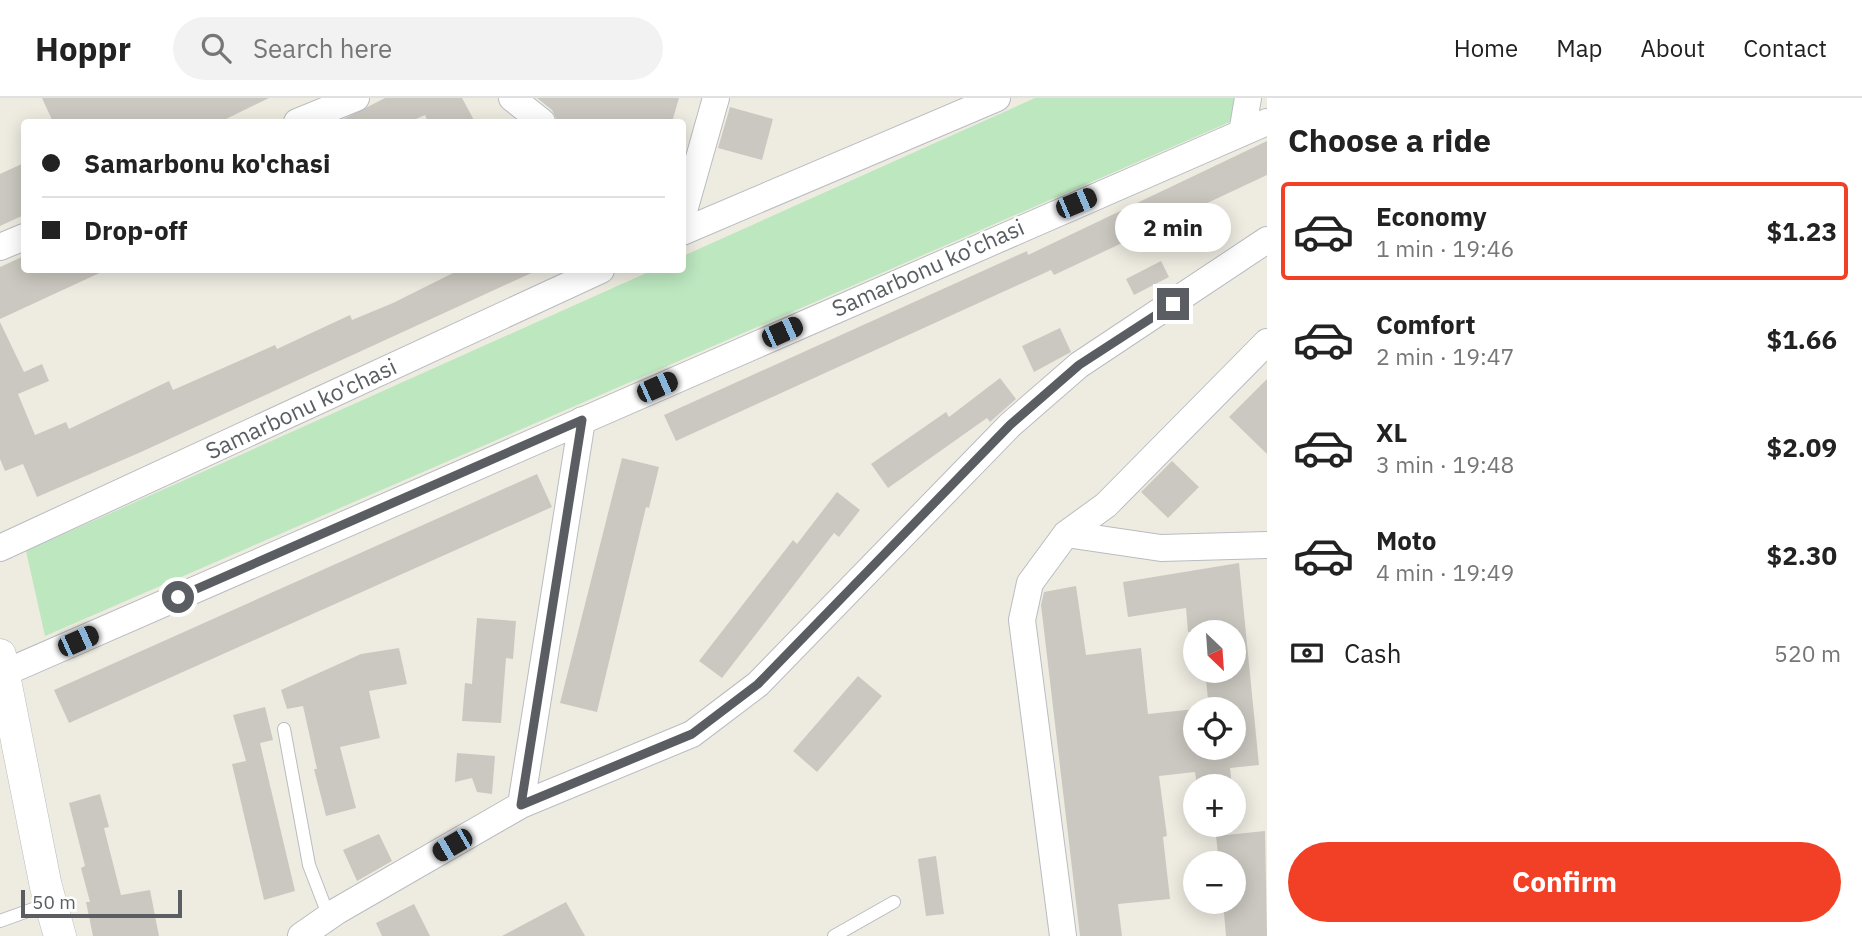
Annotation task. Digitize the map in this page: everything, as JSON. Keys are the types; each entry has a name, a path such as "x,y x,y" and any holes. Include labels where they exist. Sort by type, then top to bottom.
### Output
{"street":[{"path":"305,119 356,98"},
{"path":"512,98 538,119"},
{"path":"686,204 716,98"},
{"path":"686,230 954,108 997,98"},
{"path":"1242,133 1248,98"},
{"name":"Samarbonu ko'chasi","path":"1,668 582,420 1267,122"},
{"path":"0,247 21,238"},
{"path":"301,936 521,805 692,734 747,693 1010,425 1059,382 1079,365 1267,240"},
{"name":"Samarbonu ko'chasi","path":"0,548 595,273"},
{"path":"1063,936 1022,620 1030,583 1066,534 1106,505 1267,342"},
{"path":"521,805 582,420"},
{"path":"1066,534 1161,548 1267,549"},
{"path":"1,668 60,936"}],"lane":[{"path":"284,729 309,865 329,917"},
{"path":"834,936 894,902"},
{"path":"0,921 51,903"}],"green space":[{"path":"1035,98 1234,98 1232,121 45,636 26,551 646,273 686,273 686,255"}],"building":[{"path":"42,98 269,98 226,119 52,119"},
{"path":"385,98 462,98 473,119 427,119 425,115 416,119 344,119"},
{"path":"537,98 679,98 673,119 556,119 552,110"},
{"path":"730,107 773,119 762,160 718,148"},
{"path":"1267,141 1267,175 1054,275 1051,270 676,441 664,415 1027,251 1028,255"},
{"path":"21,164 21,216 0,226 0,174"},
{"path":"21,257 21,273 100,273 0,319 0,267"},
{"path":"1161,261 1169,277 1134,295 1126,279"},
{"path":"453,273 531,273 37,497 23,464 5,471 0,459 0,322 24,372 42,364 49,381 18,394 35,435 66,422 69,429 169,381 173,390 275,345 277,349 350,315 352,320"},
{"path":"1060,328 1071,352 1034,372 1022,346"},
{"path":"1000,378 1016,399 990,422 987,418 888,488 871,464 946,412 949,417"},
{"path":"1267,379 1267,454 1229,417"},
{"path":"622,458 659,467 649,508 646,507 597,712 560,703"},
{"path":"1172,461 1199,487 1168,518 1141,492"},
{"path":"537,474 552,507 69,723 54,690"},
{"path":"837,492 860,510 839,537 834,533 722,678 699,661 793,540 797,544"},
{"path":"1239,563 1245,620 1187,620 1186,608 1128,617 1123,582"},
{"path":"1076,586 1086,655 1141,648 1148,714 1183,710 1183,760 1246,760 1246,697 1208,697 1206,683 1246,683 1246,634 1259,765 1230,768 1231,774 1195,772 1159,776 1167,836 1163,837 1170,899 1118,904 1122,936 1080,936 1041,605 1044,592"},
{"path":"477,618 516,621 513,659 506,658 501,723 462,721 465,683 472,684"},
{"path":"399,648 407,684 369,691 380,738 340,747 356,808 326,816 314,769 317,769 303,706 287,709 281,690 361,654"},
{"path":"858,676 882,696 817,772 793,751"},
{"path":"265,707 273,740 260,743 295,891 264,900 232,764 246,761 233,715"},
{"path":"457,753 495,756 492,794 477,792 472,778 455,782"},
{"path":"100,794 109,827 104,828 121,895 150,890 159,936 93,936 86,902 90,902 81,868 85,866 69,803"},
{"path":"1265,831 1267,936 1226,936 1224,914 1246,914 1246,851 1218,851 1216,837 1246,837 1246,833"},
{"path":"379,834 392,861 357,881 343,850"},
{"path":"936,856 944,914 926,916 918,859"},
{"path":"566,902 585,936 502,936"},
{"path":"414,904 430,936 382,936 376,923"}],"route":[{"path":"178,597 582,420 521,805 692,734 758,684 1010,425 1079,365 1173,304"}]}
